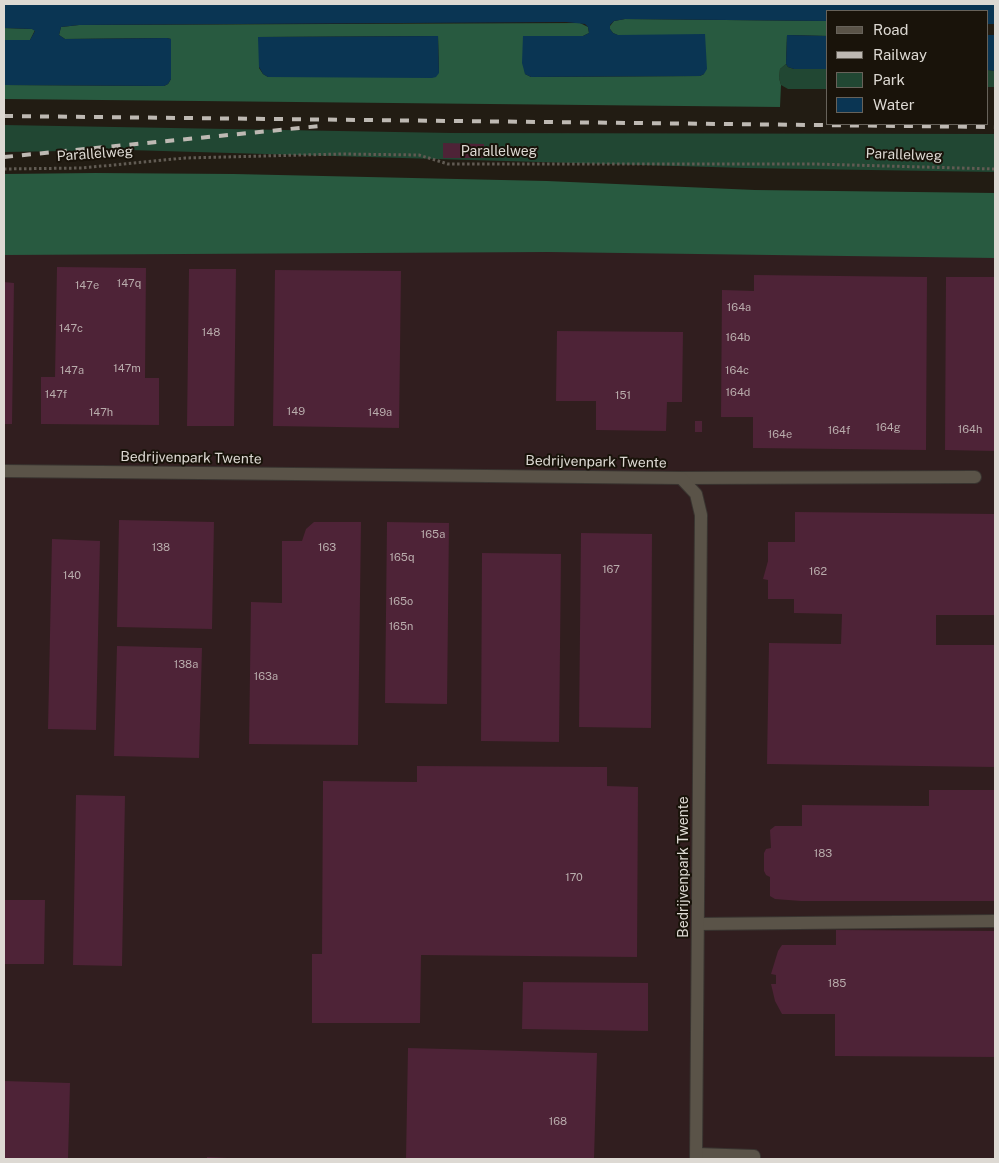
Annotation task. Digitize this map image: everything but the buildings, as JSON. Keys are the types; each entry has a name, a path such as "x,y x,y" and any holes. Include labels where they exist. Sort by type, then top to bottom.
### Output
{"street":[{"name":"Bedrijvenpark Twente","path":"4,471 681,478 696,494 701,515 696,1156"},
{"path":"681,478 975,478"},
{"path":"698,924 995,921"},
{"path":"696,1156 754,1156 754,1159"}],"path":[{"name":"Parallelweg","path":"4,169 82,168 185,158 342,154 418,155 448,164 796,164 995,168"}],"shaded area":[{"path":"4,236 995,241 995,1159 4,1159"}],"green space":[{"path":"625,19 826,21 826,36 787,35 786,64 780,69 779,78 781,85 780,107 4,99 4,85 164,86 168,84 171,79 171,39 65,39 59,35 61,27 79,25 580,23 588,27 589,33 583,36 523,36 525,74 531,77 700,76 704,74 613,33 610,26 614,21","holes":["438,36 439,73 268,77 259,68 259,37"]},
{"path":"4,28 35,30 30,40 4,40"},
{"path":"786,64 794,69 826,69 826,89 788,89 781,85 779,78 780,69"},
{"path":"989,70 995,71 995,87 989,87"},
{"path":"4,125 452,133 995,134 995,172 745,168 128,150 4,152"},
{"path":"95,173 547,181 755,190 995,193 995,258 548,252 4,255 4,174"}],"water":[{"path":"4,4 995,4 995,24 989,24 989,10 826,10 826,21 625,19 614,21 610,25 613,33 618,35 705,34 707,69 700,76 531,77 525,74 522,63 523,36 583,36 589,33 588,27 585,24 566,22 79,25 61,27 59,35 65,39 171,39 171,79 168,84 164,86 4,85 4,40 30,40 35,31 32,29 4,28"},
{"path":"787,35 826,36 826,69 794,69 786,64"},
{"path":"989,35 995,35 995,71 989,70"},
{"path":"438,36 439,73 436,77 432,78 268,77 263,74 259,67 258,37"}],"railway":[{"path":"4,116 995,127"},
{"path":"4,157 320,126"}]}
